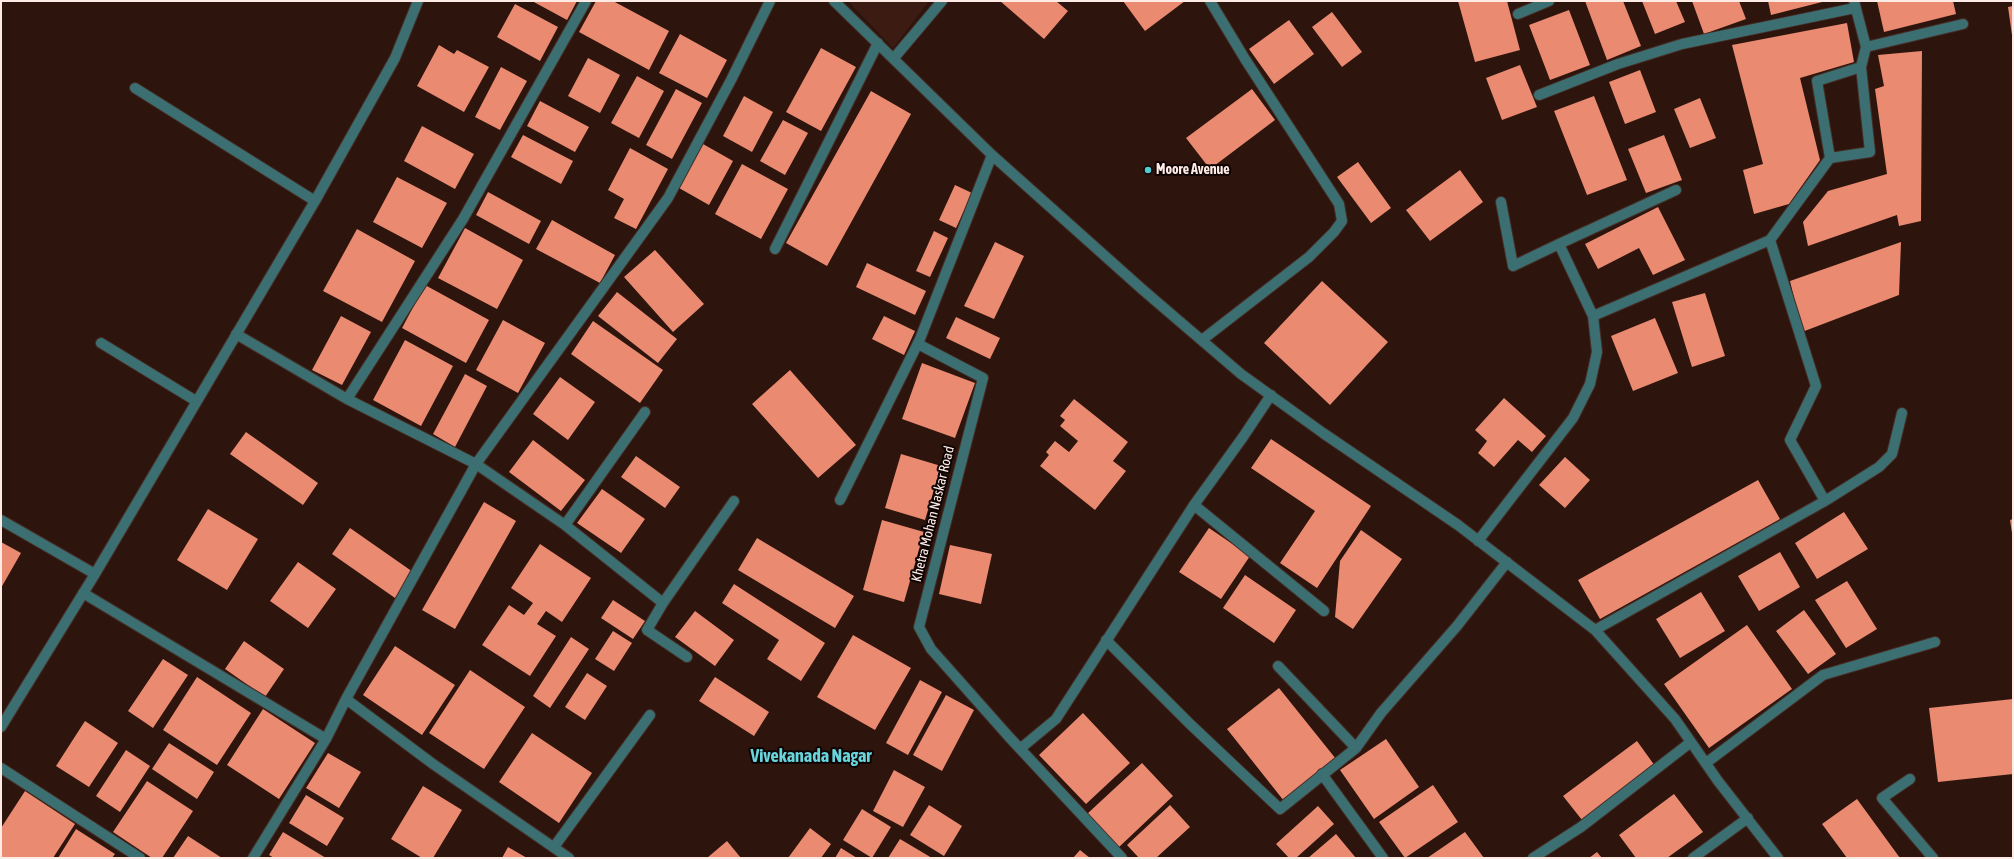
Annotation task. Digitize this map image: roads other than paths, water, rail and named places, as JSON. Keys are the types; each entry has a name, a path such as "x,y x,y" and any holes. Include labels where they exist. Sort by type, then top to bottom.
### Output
{"street":[{"path":"1,727 95,574 315,201 395,58 418,1"},
{"path":"348,399 463,219 586,1"},
{"path":"253,858 326,739 346,699 476,464 668,198 731,80 770,1"},
{"path":"834,1 992,155 1143,290 1241,374 1324,433 1458,524 1478,541 1595,630 1675,719 1706,763 1778,858"},
{"path":"894,58 942,1"},
{"path":"1202,340 1309,257 1334,232 1342,221 1339,204 1245,59 1210,1"},
{"path":"1518,14 1549,1"},
{"path":"1540,95 1618,64 1682,44 1855,4 1866,46 1861,67 1870,152 1830,158 1770,240 1593,316"},
{"path":"1866,46 1963,24"},
{"path":"775,249 878,43"},
{"path":"1830,158 1817,81 1861,67"},
{"path":"135,88 315,201"},
{"path":"840,500 920,338 992,155"},
{"path":"1501,202 1513,266 1676,190"},
{"path":"1770,240 1816,386 1790,440 1824,501"},
{"path":"1478,541 1573,418 1590,384 1597,352 1593,316 1559,244"},
{"path":"236,334 348,399 476,464 565,525 663,603"},
{"name":"Khetra Mohan Naskar Road","path":"920,338 918,344 983,378 919,627 931,649 1122,858"},
{"path":"101,343 196,401"},
{"path":"1021,748 1056,719 1194,505 1243,438 1271,395"},
{"path":"565,525 645,412"},
{"path":"1595,630 1824,501 1879,467 1892,454 1902,413"},
{"path":"687,657 647,630 663,603 734,501"},
{"path":"1194,505 1324,611"},
{"path":"1,520 95,574"},
{"path":"1106,640 1190,724 1280,809 1356,748 1381,713 1457,626 1507,562"},
{"path":"83,593 326,739"},
{"path":"1706,763 1823,675 1935,642"},
{"path":"1278,666 1356,748"},
{"path":"346,699 433,764 569,858"},
{"path":"554,847 650,715"},
{"path":"1533,858 1581,827 1691,742"},
{"path":"1,768 140,858"},
{"path":"1322,774 1383,858"},
{"path":"1910,779 1882,798 1933,858"},
{"path":"1693,858 1748,818"}],"place":[{"name":"Moore Avenue","path":"1148,170"}],"district":[{"name":"Vivekanada Nagar","path":"811,756"}]}
